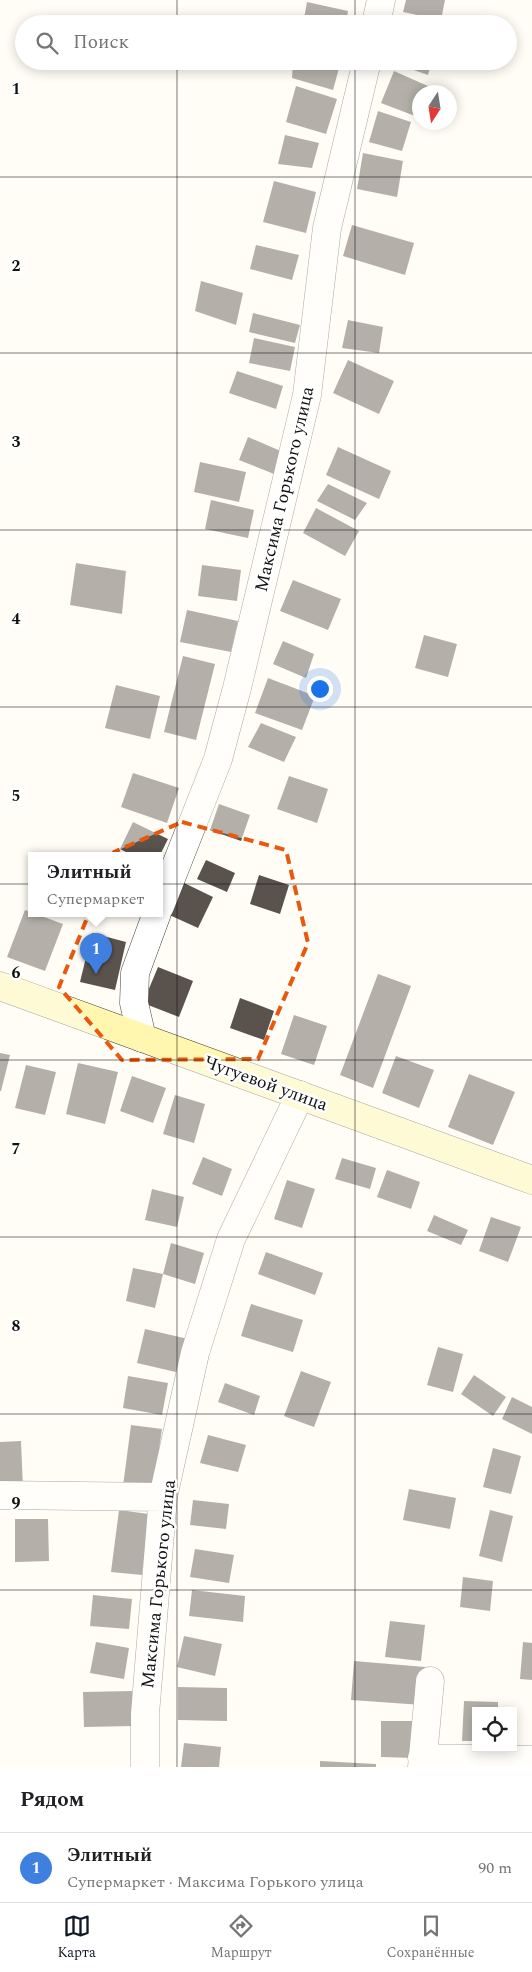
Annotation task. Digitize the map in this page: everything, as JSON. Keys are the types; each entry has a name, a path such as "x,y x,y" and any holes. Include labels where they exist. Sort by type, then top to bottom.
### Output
{"street":[{"path":"378,15 381,0"},
{"name":"Максима Горького улица","path":"163,898 218,759 237,688 307,395 327,228 365,70"},
{"path":"142,1038 134,1002 136,972 156,917"},
{"name":"Чугуевой улица","path":"0,986 532,1180"},
{"name":"Максима Горького улица","path":"144,1767 145,1714 163,1497 195,1353 231,1239 300,1095"},
{"path":"0,1495 163,1497"},
{"path":"430,1681 422,1763 532,1760"}],"highlighted area":[{"path":"182,822 286,850 308,943 258,1059 122,1060 59,987 114,852"}],"building":[{"path":"406,0 445,0 442,15 417,15 403,12"},
{"path":"307,2 348,11 347,15 305,15"},
{"path":"292,70 339,70 333,90 292,78"},
{"path":"414,70 429,70 428,75"},
{"path":"394,71 426,85 412,85 412,115 381,103"},
{"path":"296,86 337,99 326,134 286,122"},
{"path":"378,111 411,122 402,151 369,142"},
{"path":"285,135 319,143 312,168 278,164"},
{"path":"363,153 403,161 397,197 357,189"},
{"path":"274,181 316,192 306,233 263,222"},
{"path":"352,225 414,243 405,275 343,256"},
{"path":"256,245 299,255 292,280 250,269"},
{"path":"201,281 243,293 236,325 195,311"},
{"path":"253,313 300,325 295,343 249,332"},
{"path":"348,320 383,327 379,353 342,348"},
{"path":"254,338 295,347 290,371 249,363"},
{"path":"348,360 394,381 379,414 333,393"},
{"path":"237,371 283,386 276,409 229,393"},
{"path":"248,437 283,452 274,474 239,460"},
{"path":"338,447 391,471 379,499 326,475"},
{"path":"200,462 246,472 239,502 194,492"},
{"path":"328,484 367,503 355,520 317,501"},
{"path":"211,500 254,510 248,538 205,529"},
{"path":"316,508 359,531 345,556 303,533"},
{"path":"76,563 126,571 122,614 70,605"},
{"path":"202,565 241,570 237,601 198,596"},
{"path":"293,580 341,599 328,630 280,611"},
{"path":"187,610 238,621 231,652 180,642"},
{"path":"424,635 457,644 448,677 415,668"},
{"path":"283,641 314,654 306,678 273,664"},
{"path":"183,656 215,664 196,740 164,732"},
{"path":"268,678 315,696 302,730 255,713"},
{"path":"116,685 160,696 150,739 105,728"},
{"path":"261,723 296,737 284,762 248,747"},
{"path":"133,773 179,788 167,823 121,807"},
{"path":"289,776 328,789 317,823 277,809"},
{"path":"219,804 250,815 241,841 210,830"},
{"path":"133,822 168,839 162,852 126,852 120,849"},
{"path":"206,860 235,873 227,892 197,879"},
{"path":"259,875 289,885 280,914 250,904"},
{"path":"180,881 213,897 198,928 165,913"},
{"path":"25,910 28,911 28,917 44,917 63,924 45,971 7,957"},
{"path":"92,933 126,942 115,990 80,982"},
{"path":"158,967 193,981 179,1017 143,1003"},
{"path":"378,974 411,986 373,1088 340,1075"},
{"path":"240,998 274,1011 264,1040 230,1028"},
{"path":"294,1015 327,1026 314,1065 281,1054"},
{"path":"0,1053 10,1055 1,1091 0,1091"},
{"path":"396,1056 434,1070 419,1108 382,1093"},
{"path":"78,1063 118,1072 105,1124 66,1114"},
{"path":"26,1065 56,1072 45,1115 15,1108"},
{"path":"469,1074 515,1092 493,1145 448,1127"},
{"path":"132,1076 166,1088 153,1123 120,1111"},
{"path":"175,1095 205,1104 194,1143 163,1134"},
{"path":"203,1157 232,1169 222,1196 192,1184"},
{"path":"342,1158 376,1168 370,1189 335,1179"},
{"path":"387,1170 420,1182 411,1209 377,1197"},
{"path":"287,1180 315,1189 302,1228 274,1219"},
{"path":"152,1189 184,1197 177,1227 145,1220"},
{"path":"434,1215 468,1230 461,1245 427,1231"},
{"path":"491,1217 521,1227 508,1262 479,1251"},
{"path":"171,1243 204,1253 195,1284 163,1274"},
{"path":"266,1252 323,1273 315,1295 258,1274"},
{"path":"133,1268 163,1274 155,1308 126,1301"},
{"path":"251,1304 303,1320 293,1352 241,1336"},
{"path":"145,1329 188,1339 180,1373 137,1363"},
{"path":"438,1347 463,1354 453,1392 427,1385"},
{"path":"301,1371 331,1382 314,1427 284,1416"},
{"path":"474,1375 506,1397 493,1416 461,1394"},
{"path":"128,1376 168,1383 162,1415 123,1408"},
{"path":"225,1383 260,1396 254,1415 218,1402"},
{"path":"512,1397 532,1407 532,1434 502,1419"},
{"path":"131,1425 162,1429 153,1490 123,1486"},
{"path":"208,1435 246,1445 238,1472 200,1463"},
{"path":"21,1441 23,1488 0,1489 0,1442"},
{"path":"493,1448 521,1456 511,1494 483,1487"},
{"path":"409,1489 456,1498 450,1529 403,1520"},
{"path":"193,1500 229,1504 226,1529 190,1525"},
{"path":"119,1510 149,1514 142,1575 111,1572"},
{"path":"490,1510 513,1516 502,1562 479,1556"},
{"path":"15,1519 48,1519 49,1561 15,1562"},
{"path":"195,1549 234,1555 229,1583 190,1577"},
{"path":"463,1577 493,1581 490,1611 460,1607"},
{"path":"192,1590 245,1596 243,1622 189,1616"},
{"path":"93,1595 132,1599 129,1629 90,1626"},
{"path":"390,1621 425,1625 421,1661 385,1657"},
{"path":"184,1636 222,1644 215,1676 177,1667"},
{"path":"96,1642 129,1648 124,1679 90,1673"},
{"path":"523,1642 532,1643 532,1680 520,1679"},
{"path":"354,1661 425,1667 422,1705 351,1700"},
{"path":"178,1687 227,1688 227,1721 178,1720"},
{"path":"132,1691 133,1726 84,1727 83,1692"},
{"path":"464,1701 498,1702 498,1707 472,1707 472,1741 462,1741"},
{"path":"381,1721 416,1721 415,1758 381,1757"},
{"path":"184,1743 221,1747 219,1767 181,1767"},
{"path":"320,1761 376,1764 376,1767 320,1767"}],"place":[{"name":"Элитный","path":"96,974"}]}
